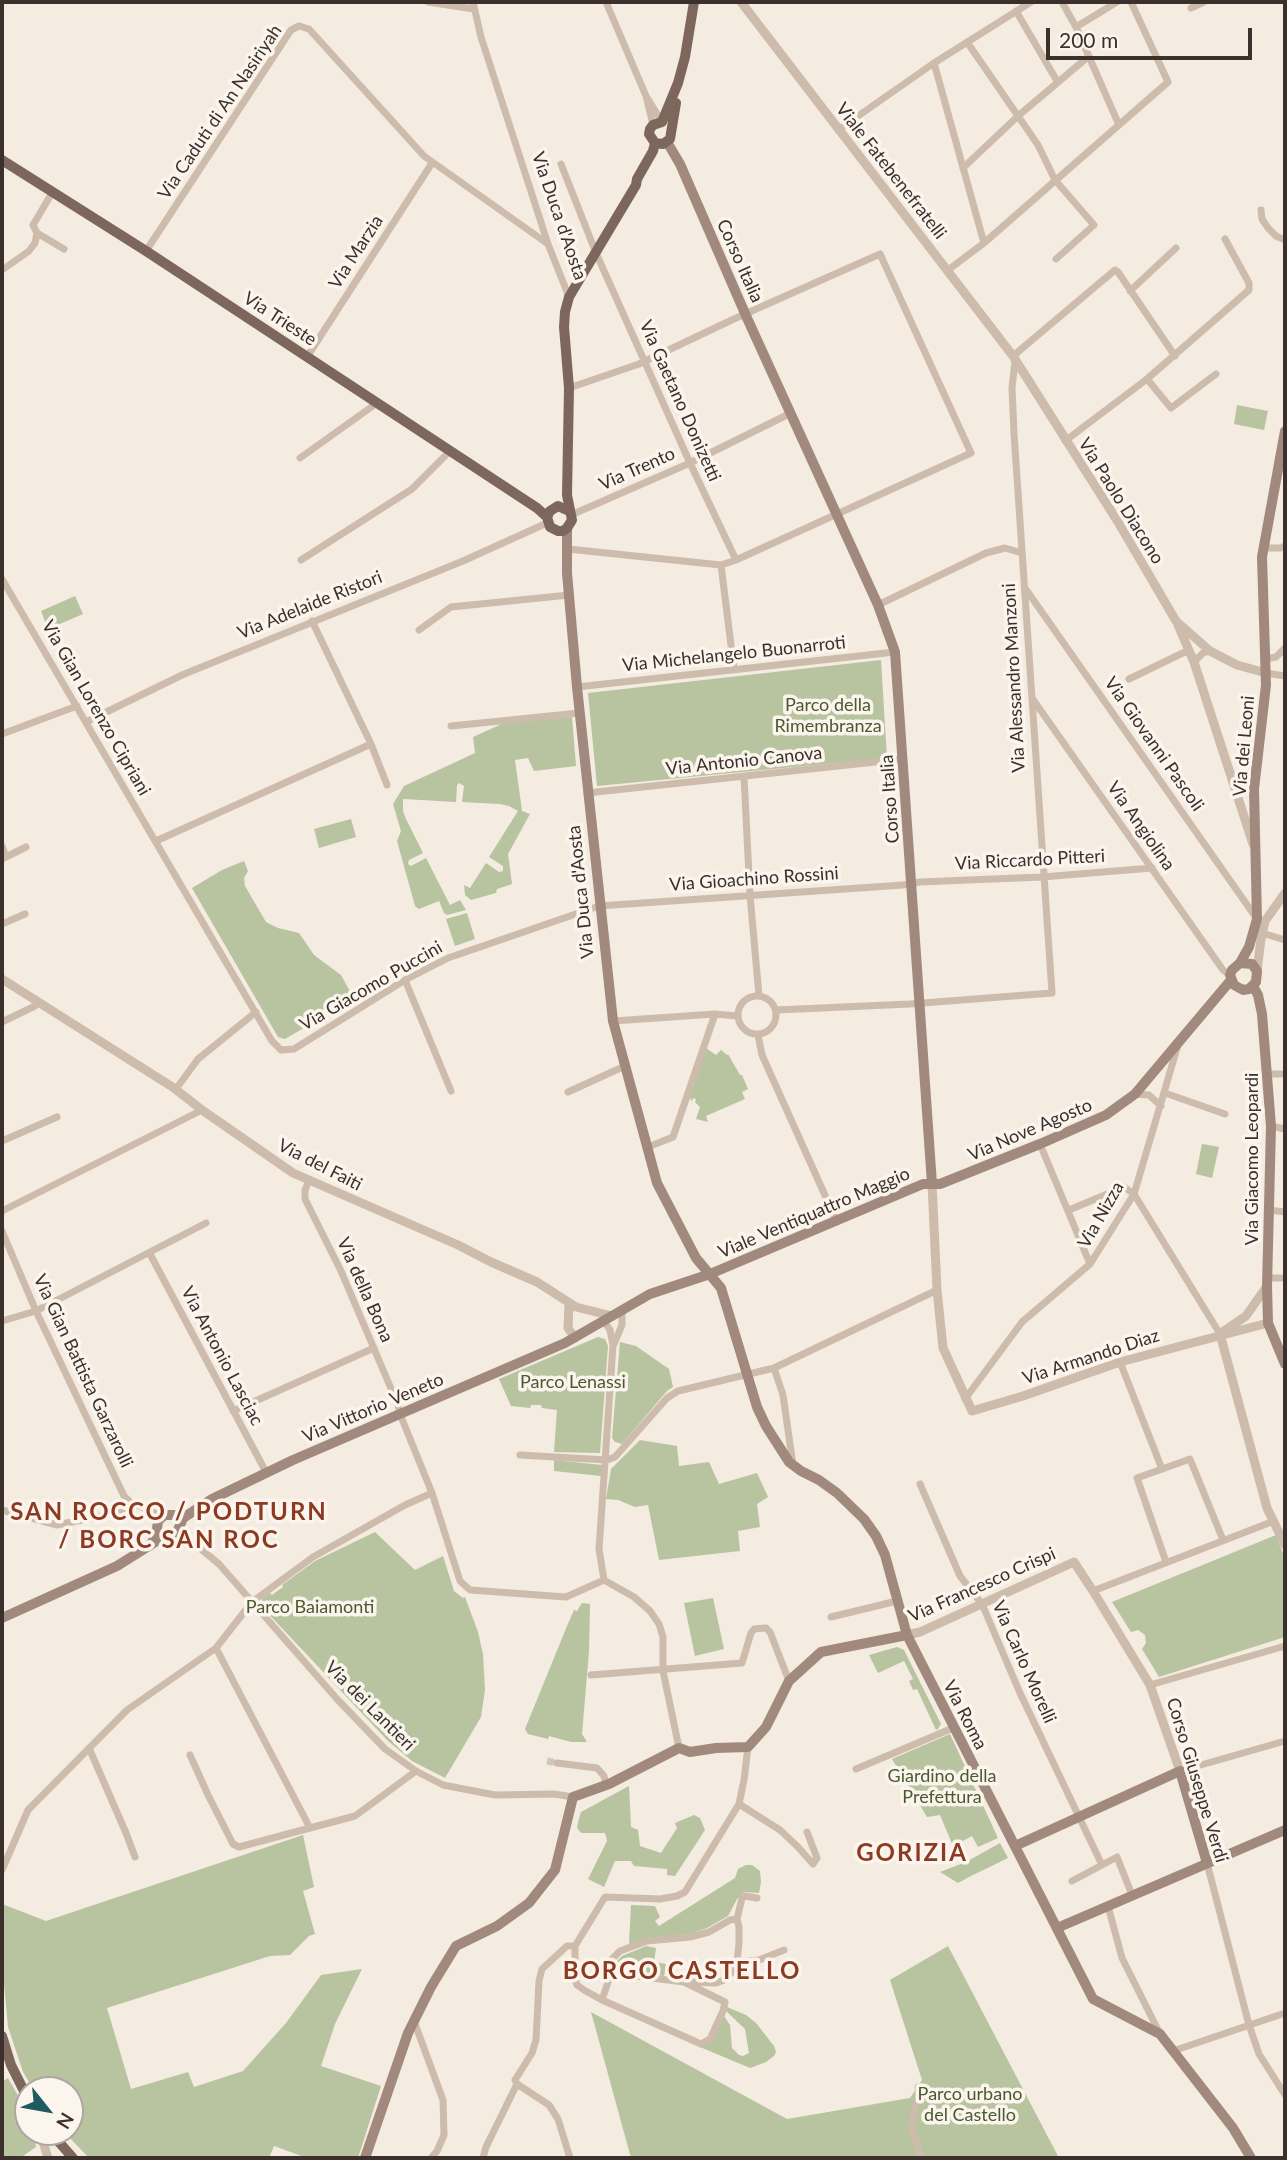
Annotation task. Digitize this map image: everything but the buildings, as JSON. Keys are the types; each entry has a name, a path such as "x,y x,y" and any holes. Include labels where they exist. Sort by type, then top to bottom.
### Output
{"main road":[{"path":"662,125 685,57 697,2"},
{"path":"661,143 649,134 662,125 676,102 690,56 697,2"},
{"path":"569,298 636,185 653,150 671,136 662,125"},
{"name":"Corso Italia","path":"661,143 680,164 878,605 895,652 932,1184"},
{"name":"Via Trieste","path":"2,160 146,251 548,517"},
{"name":"Via Duca d'Aosta","path":"562,530 572,520 567,511 569,388 564,327 569,298"},
{"name":"Via dei Leoni","path":"1179,1044 1233,974 1249,947 1257,919 1254,789 1266,673 1262,588 1264,548 1285,431"},
{"path":"562,530 550,527 548,517 553,508 567,511"},
{"name":"Via Duca d'Aosta","path":"562,530 568,550 579,713 613,1021 657,1183 696,1258 721,1288 757,1407 766,1426 793,1465"},
{"name":"Via Duca d'Aosta","path":"562,530 568,573"},
{"path":"1257,971 1253,990 1243,990 1233,974 1257,971"},
{"name":"Via Giacomo Leopardi","path":"1253,990 1268,1074 1271,1125 1268,1323"},
{"name":"Via Nove Agosto","path":"932,1184 940,1184 1106,1115 1135,1094 1179,1044"},
{"name":"Viale Ventiquattro Maggio","path":"608,1319 650,1294 710,1274 923,1184 932,1184"},
{"name":"Via Vittorio Veneto","path":"2,1618 117,1566 212,1499 575,1338 608,1319"},
{"path":"1268,1323 1285,1364"},
{"name":"Via Roma","path":"793,1465 837,1493 856,1510 870,1528 884,1555 907,1635 1093,1999 1160,2034"},
{"name":"Via Vittorio Veneto","path":"151,1544 159,1521 177,1526"},
{"path":"158,1527 163,1536 177,1526"},
{"name":"Via Francesco Crispi","path":"789,1681 821,1652 907,1635"},
{"path":"365,2158 414,2021 431,1987 456,1946 497,1926 529,1903 555,1870 573,1797 606,1785 679,1748 690,1752 748,1747 766,1727 789,1681"},
{"path":"1014,1846 1181,1770"},
{"name":"Corso Giuseppe Verdi","path":"1181,1770 1207,1863"},
{"path":"1057,1928 1285,1830"},
{"path":"1160,2034 1233,2128 1247,2156"},
{"path":"2,2036 16,2076"}],"street":[{"path":"428,2 474,5"},
{"path":"606,2 646,96 662,125"},
{"name":"Viale Fatebenefratelli","path":"741,2 1014,359"},
{"path":"838,130 934,63 1031,2"},
{"path":"1062,2 1076,27 1119,125"},
{"path":"1076,27 1117,2"},
{"path":"948,270 984,243 1168,82 1131,2"},
{"path":"1191,8 1204,2"},
{"name":"Via Duca d'Aosta","path":"474,5 481,37 548,244 569,298"},
{"path":"1016,11 1057,81"},
{"name":"Via Caduti di An Nasiriyah","path":"146,251 291,30 299,26 309,29 416,149 548,244"},
{"path":"967,42 1038,145 1055,180 1094,225 1056,259"},
{"path":"963,168 1088,56"},
{"path":"934,63 984,243"},
{"path":"654,106 674,94"},
{"path":"646,96 654,106 662,125"},
{"name":"Via Marzia","path":"307,357 432,163"},
{"name":"Via Gaetano Donizetti","path":"561,164 596,253 644,362 736,560"},
{"path":"52,193 33,225 37,233 64,249"},
{"path":"1261,210 1262,219 1268,228 1285,240"},
{"path":"2,270 29,251 35,243 37,233"},
{"path":"1065,441 1147,379 1249,290 1249,284 1225,239"},
{"path":"1130,291 1176,248"},
{"path":"568,550 721,565 971,453 880,254 644,362 569,388"},
{"path":"1014,359 1112,271 1118,272 1175,356"},
{"name":"Via Paolo Diacono","path":"1014,359 1118,522 1176,621 1210,651 1237,665 1285,676"},
{"name":"Via Alessandro Manzoni","path":"919,1004 1052,993 1013,421 1014,359"},
{"path":"1147,379 1171,408 1216,374"},
{"path":"300,458 377,403"},
{"name":"Via Trento","path":"567,511 690,463 791,413"},
{"path":"301,560 412,489 450,451"},
{"name":"Via Adelaide Ristori","path":"86,722 182,675 463,561 548,517"},
{"path":"1264,548 1285,546"},
{"path":"878,605 986,553 1005,548 1022,553"},
{"path":"721,565 734,669"},
{"name":"Via Gian Lorenzo Cipriani","path":"2,579 6,593 77,706 257,1012"},
{"name":"Via Giovanni Pascoli","path":"1025,587 1257,919"},
{"path":"419,630 451,607 569,595"},
{"path":"313,621 372,744 387,785"},
{"path":"1176,621 1194,662 1254,848"},
{"path":"1265,659 1276,657 1285,648"},
{"path":"1129,679 1189,650"},
{"path":"1194,662 1203,653 1210,651"},
{"name":"Via Michelangelo Buonarroti","path":"577,687 895,652"},
{"name":"Via Angiolina","path":"1032,698 1152,868 1233,974"},
{"path":"2,734 77,706"},
{"path":"451,726 579,713"},
{"path":"156,841 372,744"},
{"name":"Via Antonio Canova","path":"587,793 903,760"},
{"path":"744,777 759,996"},
{"path":"1240,804 1248,810 1254,810"},
{"path":"2,846 4,858 26,847"},
{"name":"Via Riccardo Pitteri","path":"911,883 1042,877 1152,868"},
{"name":"Via Gioachino Rossini","path":"599,906 911,883"},
{"path":"1233,974 1251,959 1269,914 1285,893"},
{"path":"1258,905 1269,914"},
{"name":"Via Giacomo Puccini","path":"257,1012 272,1041 281,1050 294,1049 405,980 448,958 599,906"},
{"path":"2,924 25,914"},
{"path":"1261,936 1285,940"},
{"path":"1257,971 1261,936"},
{"name":"Via del Faiti","path":"2,979 176,1089 277,1163 309,1180 537,1282 572,1305"},
{"path":"405,980 451,1091"},
{"path":"759,996 770,1001 776,1010 772,1027 764,1034 758,1035 744,1030 737,1016 741,1004 748,998 759,996"},
{"path":"2,1022 38,1002"},
{"path":"776,1010 919,1004"},
{"path":"176,1089 198,1059 257,1012"},
{"path":"613,1021 715,1014 737,1016"},
{"path":"648,1147 673,1137 715,1014"},
{"path":"758,1035 762,1055 836,1222"},
{"name":"Via Nizza","path":"965,1399 1022,1322 1090,1264 1134,1194 1179,1044"},
{"path":"568,1092 625,1066"},
{"path":"1268,1074 1285,1074"},
{"path":"1165,1093 1225,1114"},
{"path":"1135,1094 1149,1095 1161,1106"},
{"path":"2,1211 202,1110"},
{"path":"2,1141 57,1117"},
{"path":"1271,1125 1285,1129"},
{"path":"1040,1144 1090,1264"},
{"name":"Via della Bona","path":"309,1180 304,1199 341,1271 398,1405 432,1493 460,1581 470,1590 566,1597 604,1580"},
{"name":"Corso Italia","path":"932,1184 937,1290 943,1348 972,1411"},
{"path":"1069,1210 1124,1186 1134,1194 1220,1334 1267,1508 1285,1545"},
{"path":"1269,1210 1285,1212"},
{"path":"2,1321 36,1311 206,1223"},
{"name":"Via Gian Battista Garzarolli","path":"2,1231 36,1311 124,1496 133,1505"},
{"name":"Via Antonio Lasciac","path":"150,1254 267,1474"},
{"path":"1220,1334 1246,1315 1267,1282 1285,1278"},
{"path":"520,1455 607,1460 615,1457 667,1398 678,1391 774,1368 937,1290"},
{"path":"572,1305 608,1319"},
{"path":"572,1305 622,1325 613,1345"},
{"path":"572,1305 568,1328 575,1338"},
{"path":"1246,1315 1268,1323"},
{"path":"608,1319 613,1345 600,1549 604,1580 634,1597 650,1611 659,1624 663,1637 663,1671 679,1748"},
{"name":"Via Armando Diaz","path":"972,1411 1120,1362 1268,1323"},
{"path":"233,1411 374,1348"},
{"path":"1120,1362 1161,1469"},
{"path":"774,1368 783,1395 793,1465"},
{"path":"1166,1562 1137,1478 1161,1469 1189,1459 1223,1541"},
{"name":"Via Carlo Morelli","path":"920,1485 960,1576 982,1604 1025,1704 1102,1865"},
{"path":"2,1870 28,1810 127,1710 216,1648 252,1602 313,1557 405,1504 432,1493"},
{"path":"2,1510 57,1525 121,1512 133,1505 140,1506 177,1526"},
{"path":"149,1512 158,1527"},
{"path":"1093,1591 1274,1521"},
{"name":"Via dei Lantieri","path":"177,1526 219,1564 347,1709 386,1749 416,1772 443,1785 495,1795 554,1794 573,1797"},
{"name":"Via Francesco Crispi","path":"907,1635 913,1635 1073,1562"},
{"name":"Corso Giuseppe Verdi","path":"1073,1562 1150,1685 1181,1770"},
{"path":"831,1617 897,1601"},
{"path":"591,1675 663,1671 742,1662 751,1633 754,1629 766,1628 789,1681"},
{"path":"1150,1685 1285,1646"},
{"path":"216,1648 310,1828"},
{"path":"856,1769 953,1728"},
{"path":"1181,1770 1285,1741"},
{"path":"575,1967 575,1946 605,1897 660,1899 685,1892 739,1804 748,1747"},
{"path":"89,1748 135,1857"},
{"path":"190,1755 233,1844 239,1847 355,1816 416,1772"},
{"path":"557,1763 597,1768 604,1776 606,1785"},
{"path":"739,1804 780,1830 813,1864 817,1858 807,1832"},
{"path":"1072,1881 1117,1857 1132,1895"},
{"name":"Corso Giuseppe Verdi","path":"1207,1863 1249,2025 1259,2054 1285,2095"},
{"path":"611,1973 684,1982 716,1983 724,1980 737,1962 737,1919 742,1899 745,1896 757,1898"},
{"path":"1108,1906 1122,1958 1160,2034"},
{"path":"602,2000 611,1973 612,1959 620,1951 647,1941 690,1937 737,1919"},
{"path":"483,2158 517,2084 515,2080 533,2053 538,1981 542,1969 567,1946 575,1946"},
{"path":"737,1962 760,1960 784,1950"},
{"path":"574,1977 584,1990 602,2000 701,2045 710,2039 714,2032 725,2002 684,1982"},
{"path":"1173,2051 1285,2012"},
{"path":"414,2021 443,2100 444,2135 431,2158"},
{"path":"517,2084 549,2105 558,2119 570,2158"},
{"path":"918,2087 919,2097 912,2128 922,2158"}],"green space":[{"path":"1237,405 1268,411 1264,430 1234,424"},
{"path":"75,596 83,614 48,629 41,611"},
{"name":"Parco della Rimembranza","path":"881,660 887,758 597,786 588,693"},
{"path":"572,717 576,766 534,771 528,758 515,760 522,811 530,814 508,854 512,884 497,889 496,893 471,900 465,895 464,885 470,888 486,863 499,872 503,871 503,866 489,857 518,811 500,804 462,802 464,786 459,783 456,802 403,799 403,811 423,853 409,860 408,864 411,866 426,858 450,905 460,900 466,910 447,915 439,901 419,909 415,906 397,841 401,831 393,804 404,786 475,753 473,737 504,723"},
{"path":"351,819 356,837 319,848 314,829"},
{"path":"244,861 248,871 244,878 245,886 266,922 299,933 314,955 341,975 354,999 285,1039 278,1037 192,888 222,870"},
{"path":"467,913 475,939 455,946 446,919"},
{"path":"706,1048 716,1055 721,1050 728,1054 748,1089 742,1092 745,1099 706,1116 708,1122 696,1119 700,1107 695,1102 696,1099 693,1098 692,1101 689,1097"},
{"path":"1202,1144 1219,1147 1212,1178 1196,1174"},
{"name":"Parco Lenassi","path":"598,1337 605,1339 608,1346 600,1453 554,1452 557,1410 542,1408 541,1405 531,1405 530,1408 511,1406 499,1379"},
{"path":"620,1342 636,1346 669,1369 673,1387 622,1444 612,1438"},
{"path":"640,1440 677,1446 679,1466 709,1462 719,1484 757,1473 768,1497 757,1504 760,1527 738,1531 740,1551 659,1560 648,1505 635,1507 618,1500 606,1499 611,1469"},
{"path":"554,1460 602,1465 601,1476 554,1471"},
{"name":"Parco Baiamonti","path":"375,1532 415,1570 443,1556 454,1591 465,1597 478,1632 483,1654 485,1690 481,1717 445,1778 412,1761 388,1741 263,1608 262,1598 270,1593 272,1595 315,1561"},
{"path":"1276,1535 1285,1559 1285,1637 1159,1677 1142,1649 1146,1643 1145,1635 1138,1630 1131,1632 1112,1602"},
{"path":"713,1598 724,1649 695,1656 684,1603"},
{"path":"582,1603 590,1604 582,1734 587,1742 571,1742 549,1736 548,1739 528,1734 525,1729 567,1626 574,1610 577,1611"},
{"path":"897,1647 904,1650 941,1724 936,1730 917,1689 913,1690 909,1681 913,1679 904,1661 878,1673 869,1655"},
{"name":"Giardino della Prefettura","path":"950,1734 998,1838 978,1847 972,1836 953,1846 940,1815 927,1817 892,1759"},
{"path":"629,1786 631,1827 638,1830 640,1846 661,1853 677,1828 675,1823 694,1815 700,1818 705,1830 675,1876 667,1875 667,1869 634,1866 631,1861 615,1861 604,1887 588,1879 607,1841 605,1833 581,1833 577,1828 578,1822 581,1812"},
{"path":"303,1835 314,1887 303,1891 315,1934 309,1936 290,1955 270,1956 107,2008 131,2089 188,2072 194,2087 243,2071 286,2023 321,1975 362,1969 335,2024 321,2066 381,2086 358,2158 307,2158 274,2146 269,2158 89,2158 77,2146 84,2146 84,2076 25,2076 8,2027 2,1962 2,1904 46,1921"},
{"path":"1000,1843 1008,1858 958,1883 940,1872 966,1862"},
{"path":"752,1865 760,1871 759,1893 744,1892 728,1916 689,1934 647,1938 629,1944 631,1905 655,1906 660,1917 655,1921 659,1926 735,1878 738,1869"},
{"path":"646,1946 656,1948 654,1962 666,1964 664,1976 616,1968 617,1961 622,1956"},
{"name":"Parco urbano del Castello","path":"948,1946 1059,2158 631,2158 591,2012 787,2119 910,2098 922,2080 890,1980"},
{"path":"727,2007 746,2015 756,2023 774,2046 774,2056 750,2068 700,2047 712,2042 724,2016 730,2025 732,2048 739,2055 749,2053 745,2029 726,2011"},
{"path":"8,2078 14,2088 14,2146 36,2146 20,2158 2,2158 2,2082"}],"tunnel":[{"path":"547,1761 557,1763"}],"district":[{"name":"SAN ROCCO / PODTURN / BORC SAN ROC","path":"169,1526"},
{"name":"GORIZIA","path":"912,1853"},
{"name":"BORGO CASTELLO","path":"682,1971"}]}
